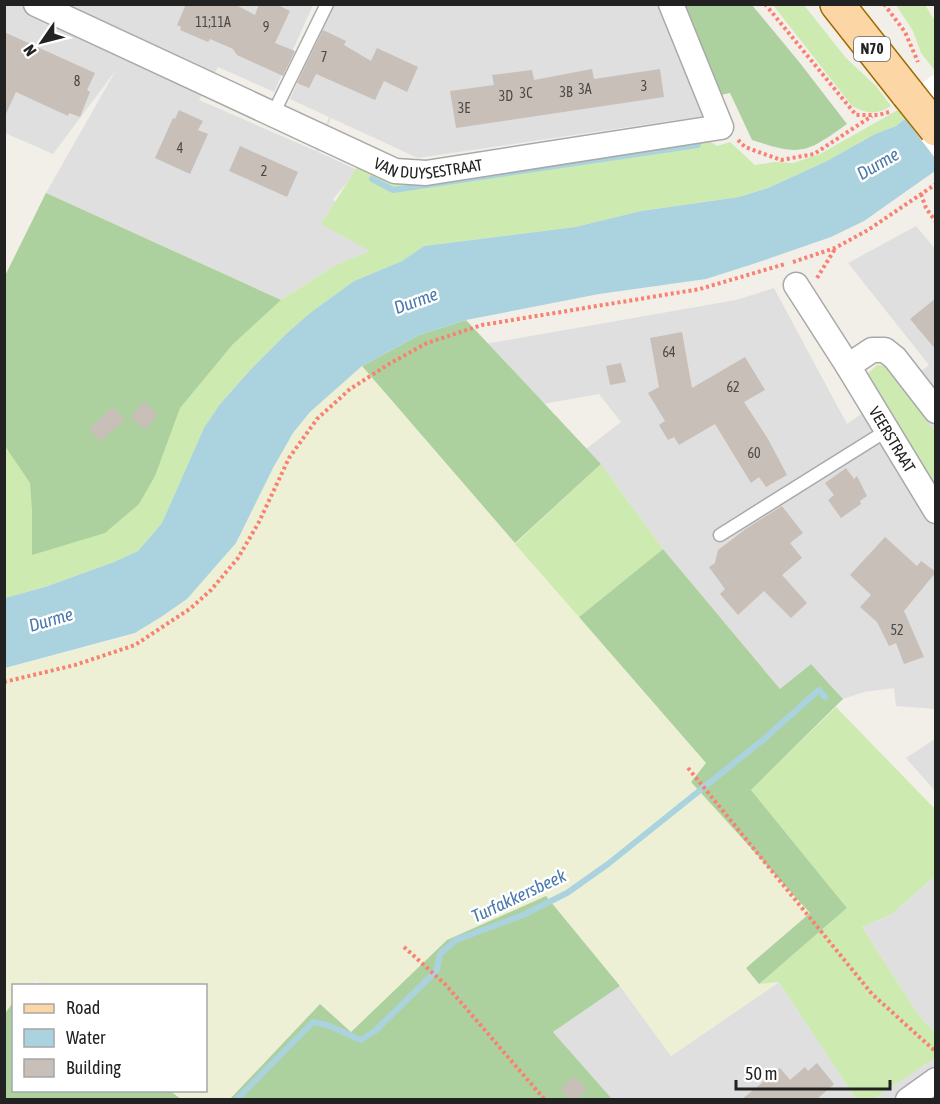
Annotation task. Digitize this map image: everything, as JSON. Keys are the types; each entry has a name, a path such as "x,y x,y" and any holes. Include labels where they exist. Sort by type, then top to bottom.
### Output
{"main road":[{"name":"N70","path":"837,4 914,97 936,129"},
{"name":"N70","path":"862,4 914,97"}],"street":[{"name":"VAN DUYSESTRAAT","path":"36,4 272,116 395,171 426,173 721,127"},
{"path":"671,4 721,127"},
{"name":"VEERSTRAAT","path":"796,285 936,511"},
{"path":"848,366 872,350 885,350 895,358 936,411"},
{"path":"908,1100 936,1080"}],"lane":[{"path":"272,116 327,4"},
{"path":"720,535 886,431"}],"path":[{"path":"765,4 856,115 873,115"},
{"path":"721,127 745,147 781,159 814,154 873,115 914,97 919,64 905,32 884,4"},
{"path":"4,681 75,665 135,645 191,608 212,590 238,558 259,522 289,458 317,419 350,389 427,343 482,325 700,289 753,275 835,248 868,230 936,184"},
{"path":"921,194 936,222"},
{"path":"808,306 819,274 835,248"},
{"path":"688,768 872,994 936,1052"},
{"path":"404,946 446,985 545,1100"}],"shaded area":[{"path":"5,4 313,5 274,92 218,67 199,100 316,151 329,117 290,99 332,5 659,5 703,116 418,158 331,118 318,152 358,170 333,199 371,251 336,265 281,300 46,193 116,70 53,154 5,133"},
{"path":"916,226 936,250 935,709 896,706 894,688 864,692 843,699 811,664 780,689 663,549 601,464 586,449 621,422 599,394 543,404 485,344 736,300 774,288 847,424 929,365 848,263"},
{"path":"935,739 935,791 906,758"},
{"path":"935,876 935,1033 918,1014 862,927 892,914"},
{"path":"779,982 856,1099 612,1099 553,1032 620,986 671,1056"},
{"path":"935,1058 935,1099 874,1099"}],"green space":[{"path":"678,5 752,5 847,124 821,141 802,149 793,150 752,140 730,93 716,96"},
{"path":"773,5 804,5 846,58 876,86 891,106 872,112 862,111 852,106"},
{"path":"896,5 925,5 935,21 935,71 921,53 913,31"},
{"path":"935,89 935,96 896,126 875,134 827,161 768,188 739,197 641,211 575,227 424,246 402,261 354,281 310,313 286,334 220,404 204,429 162,523 138,551 45,587 5,598 4,278 46,193 281,300 336,265 370,251 321,224 359,164 402,183 705,138 717,146 730,142 755,165 774,162 793,163 820,154"},
{"path":"46,193 281,300 233,344 180,408 155,476 139,504 105,533 32,555 30,483 5,446 4,278"},
{"path":"466,320 601,464 515,543 362,366 419,335"},
{"path":"877,365 888,366 935,432 935,492 866,375"},
{"path":"362,366 706,763 691,782 810,913 746,967 759,984 779,982 671,1056 620,986 546,896 447,940 351,1032 320,1004 229,1099 181,1099 171,1092 207,1092 207,984 41,984 35,979 30,984 12,984 12,1004 5,1013 5,668 114,640 135,633 161,617 213,571 236,542 273,468 293,433 309,412"},
{"path":"601,464 663,549 579,617 515,544"},
{"path":"663,549 780,689 811,664 843,699 751,790 847,908 759,984 746,968 810,913 691,782 706,763 579,617"},
{"path":"836,707 935,809 935,876 892,914 862,927 918,1014 935,1033 935,1058 874,1099 856,1099 779,982 759,984 847,908 751,790"},
{"path":"546,896 620,986 553,1032 612,1099 229,1100 320,1004 351,1032 447,940"},
{"path":"12,1004 12,1092 171,1092 181,1099 5,1099 5,1013"}],"water":[{"name":"Durme","path":"935,96 935,171 864,221 831,237 706,279 599,294 466,320 419,335 362,366 310,412 293,433 236,543 187,599 135,633 5,668 5,598 45,587 138,551 162,523 204,428 220,404 286,334 310,313 354,281 402,261 424,246 575,227 641,211 739,197 768,188 827,161 875,134 896,126"}],"pier":[{"path":"933,75 936,78 935,158 894,104"}],"building":[{"path":"186,4 234,4 255,15 259,4 276,4 290,11 275,43 295,51 283,76 237,55 233,49 210,39 208,42 180,30 181,27 177,25"},
{"path":"323,30 346,41 344,45 371,61 377,48 418,67 407,92 384,81 375,100 316,74 309,88 297,83"},
{"path":"4,32 95,73 87,90 90,92 80,117 69,113 68,116 16,92 4,118"},
{"path":"592,69 594,79 660,69 664,97 456,128 450,91 494,85 492,75 532,70 534,80"},
{"path":"179,110 203,121 198,130 208,134 190,174 155,158"},
{"path":"240,146 298,172 287,197 229,171"},
{"path":"936,298 936,350 910,319"},
{"path":"682,332 692,388 745,357 765,390 744,402 768,439 787,475 766,487 759,477 751,483 715,424 679,445 674,437 668,440 659,425 665,421 648,393 659,387 650,338"},
{"path":"621,363 626,382 610,385 606,366"},
{"path":"144,401 158,415 145,430 131,417"},
{"path":"113,407 125,420 100,441 89,428"},
{"path":"846,468 854,479 857,476 867,496 860,501 861,504 841,518 828,500 834,495 825,483"},
{"path":"782,506 803,533 790,543 802,558 782,575 807,603 791,618 764,591 738,615 720,594 725,589 709,567 715,563 718,550"},
{"path":"885,537 917,566 921,561 936,572 904,611 924,657 904,664 896,643 889,646 877,622 860,607 871,595 850,575"},
{"path":"817,1063 834,1084 816,1100 741,1100 780,1068 790,1080 805,1067 808,1071"},
{"path":"573,1076 587,1089 576,1100 570,1100 561,1089"}],"waterway":[{"path":"372,179 393,190 698,145"},
{"name":"Turfakkersbeek","path":"236,1100 313,1022 327,1025 361,1040 375,1031 437,970 440,954 456,940 523,915 567,893 608,864 764,739 819,690 825,697"}]}
